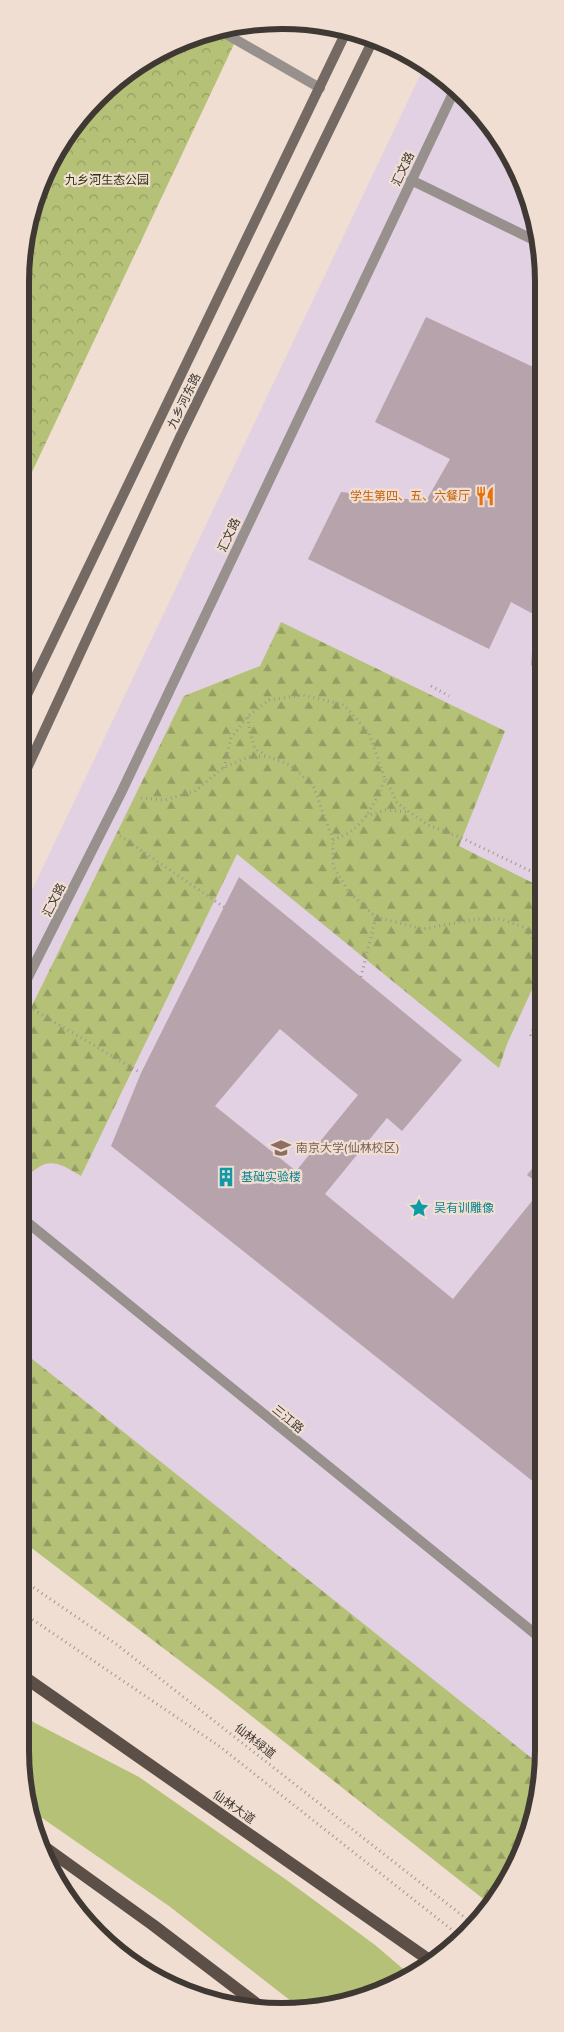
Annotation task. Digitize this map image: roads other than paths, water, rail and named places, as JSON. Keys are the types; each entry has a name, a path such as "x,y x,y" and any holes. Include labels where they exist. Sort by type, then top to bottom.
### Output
{"main road":[{"name":"九乡河东路","path":"29,691 344,36"},
{"name":"九乡河东路","path":"29,764 180,438 371,45"},
{"name":"仙林大道","path":"29,1680 427,1958"},
{"path":"50,1852 153,1925 254,2002"}],"street":[{"path":"228,35 320,88"},
{"name":"汇文路","path":"29,975 121,793 452,95"},
{"path":"412,180 531,239"},
{"name":"三江路","path":"29,1224 535,1635"}],"place":[{"name":"学生第四、五、六餐厅","path":"485,496"},
{"name":"南京大学(仙林校区)","path":"281,1148"},
{"name":"基础实验楼","path":"226,1177"},
{"name":"吴有训雕像","path":"419,1208"}],"park label":[{"name":"九乡河生态公园","path":"107,180"}]}
